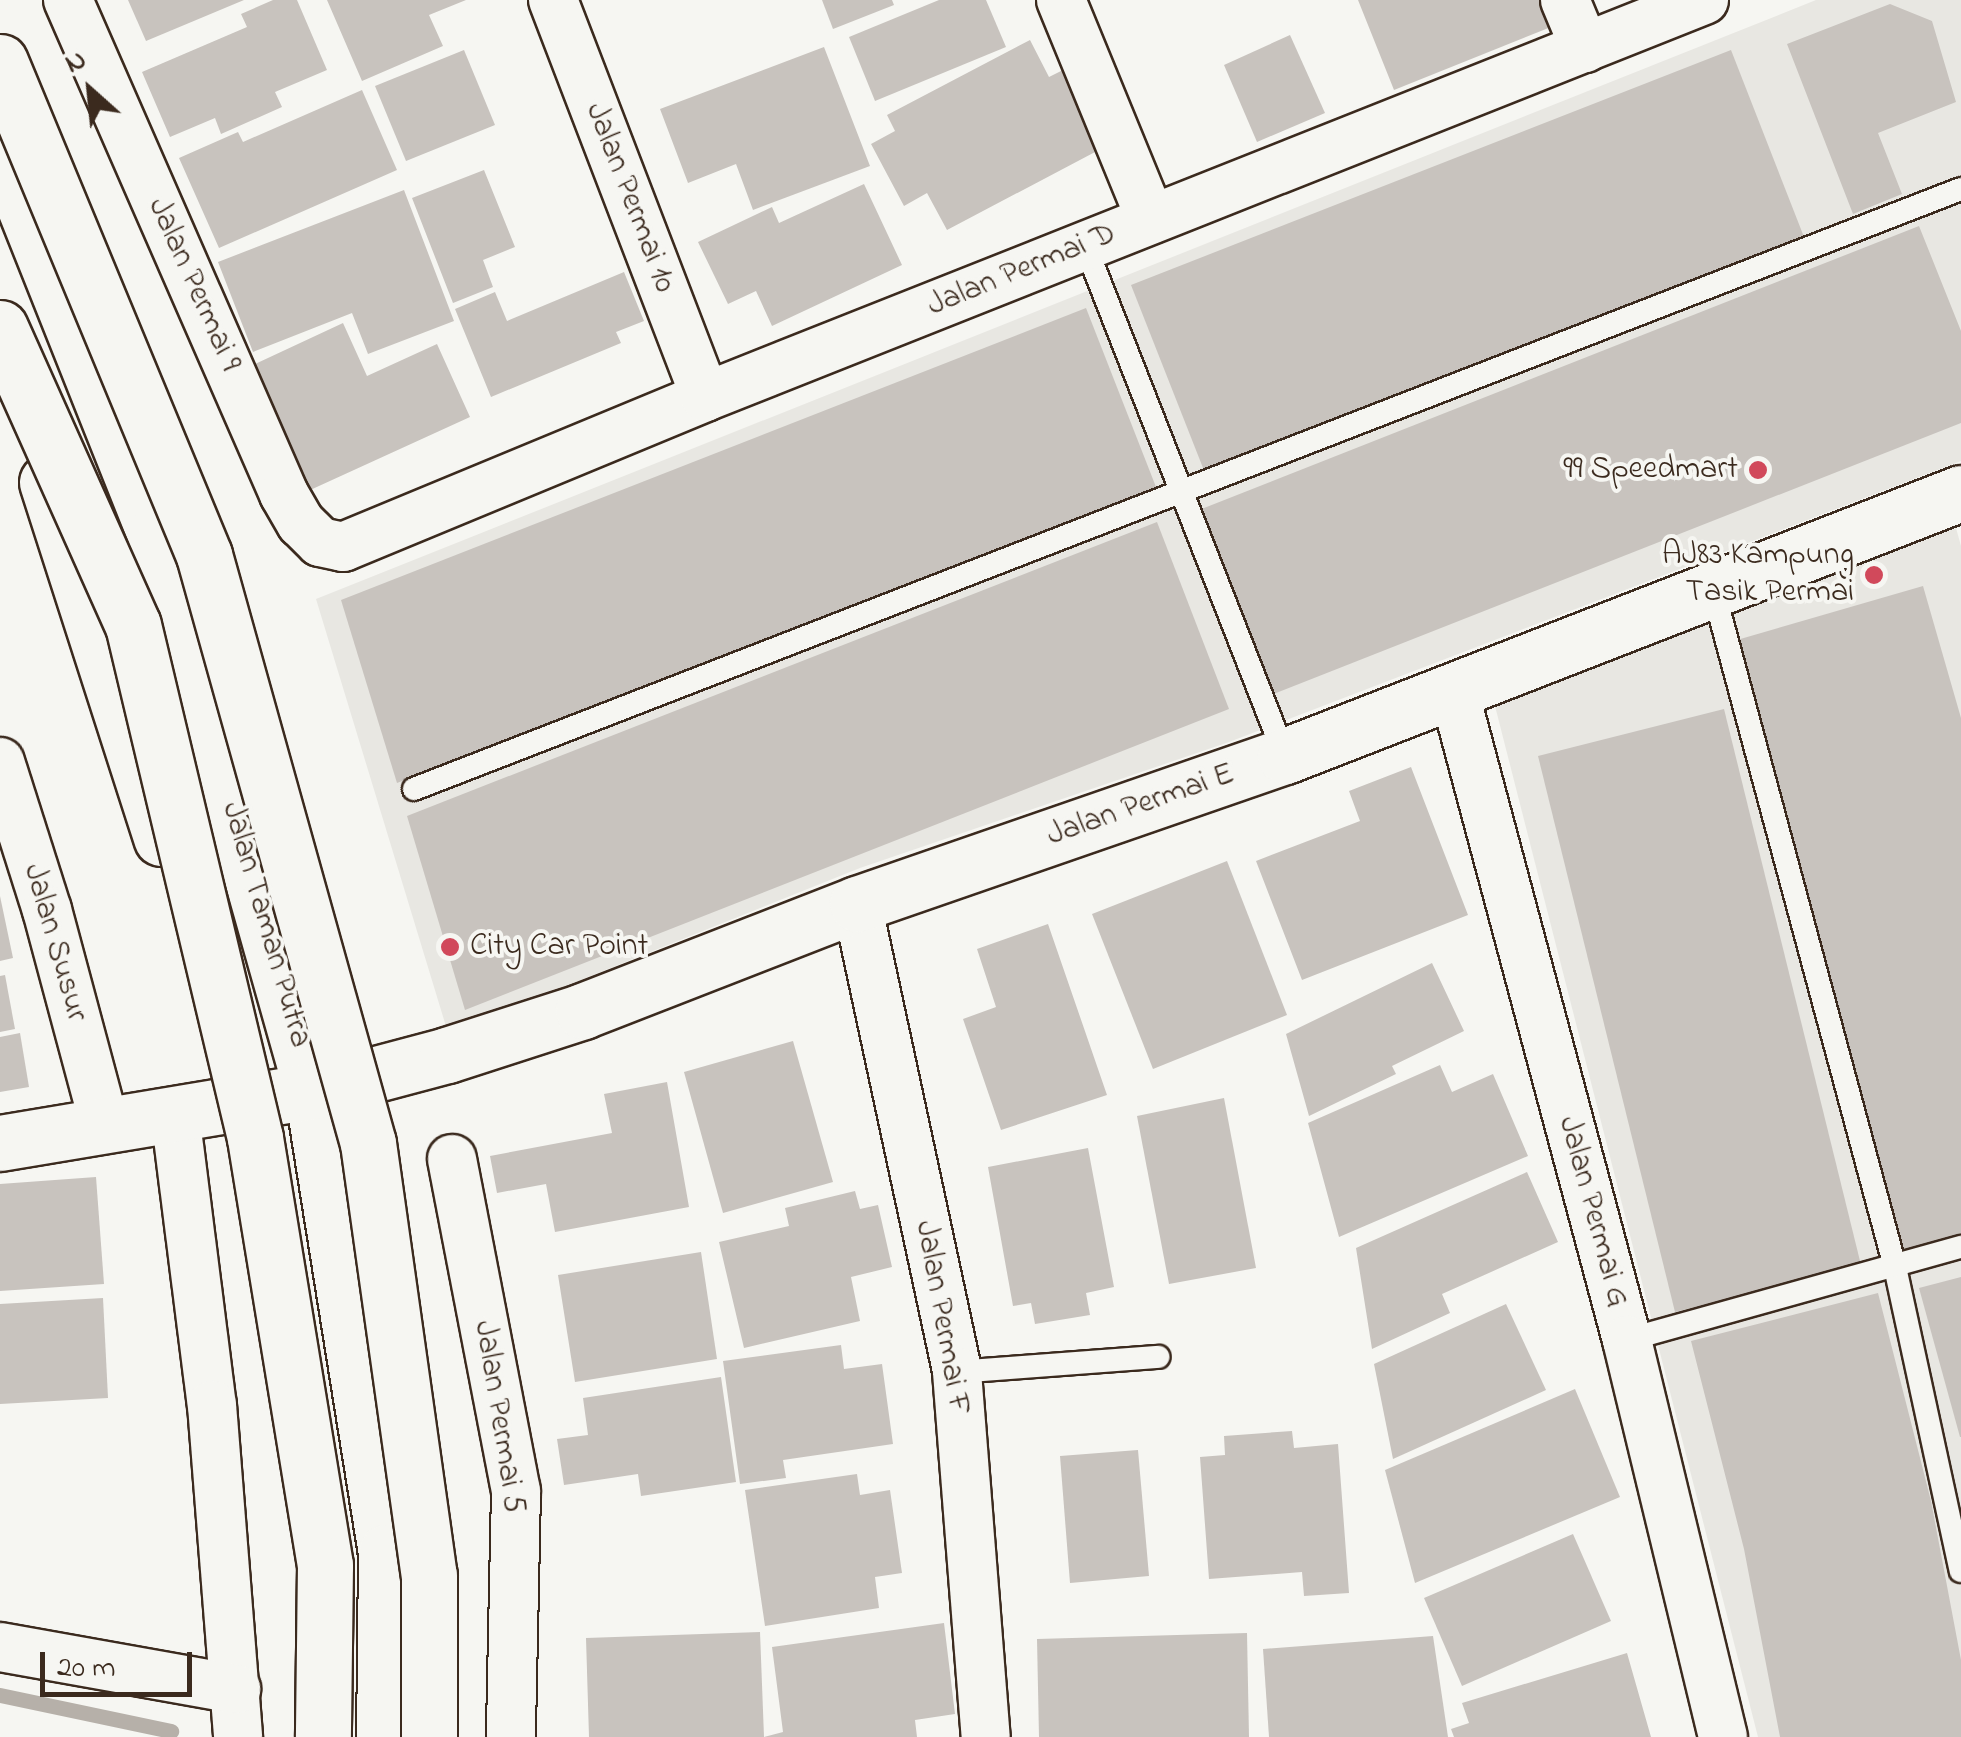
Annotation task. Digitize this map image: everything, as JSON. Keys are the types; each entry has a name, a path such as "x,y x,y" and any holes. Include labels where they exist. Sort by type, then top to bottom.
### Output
{"main road":[{"path":"0,62 204,555 368,1142 428,1575 429,1737"},
{"name":"Jalan Taman Putra","path":"0,144 155,534 312,1091 386,1552 384,1737"},
{"path":"0,328 133,625 255,1138 326,1565 321,1737"},
{"path":"0,364 52,494 245,1102 316,1516 321,1737"},
{"name":"Jalan Permai E","path":"0,1143 312,1091 583,1012 857,904 1284,756 1961,493"}],"street":[{"name":"Jalan Permai 9","path":"68,0 284,494 301,523 320,542 342,547"},
{"name":"Jalan Permai 10","path":"554,0 704,397"},
{"path":"1061,0 1151,220"},
{"path":"1565,0 1585,48"},
{"name":"Jalan Permai D","path":"342,547 704,397 1704,0"},
{"name":"Jalan Permai G","path":"1453,688 1627,1340 1723,1737"},
{"name":"Jalan Susur","path":"0,762 47,910 104,1126"},
{"name":"Jalan Permai F","path":"857,904 957,1372 986,1737"},
{"path":"175,1114 212,1404 238,1737"},
{"name":"Jalan Permai 5","path":"452,1159 516,1491 511,1737"},
{"path":"0,1647 236,1689"}],"lane":[{"path":"414,789 1961,188"},
{"path":"1085,245 1284,756"},
{"path":"1713,589 1895,1267 1961,1571"},
{"path":"1627,1340 1961,1248"},
{"path":"957,1372 1158,1356"}],"shaded area":[{"path":"1816,0 1961,0 1961,461 1229,742 860,868 448,1033 316,599"},
{"path":"1956,528 1961,546 1961,1737 1758,1737 1495,706"}],"building":[{"path":"128,0 244,0 146,41"},
{"path":"273,0 297,0 327,70 275,92 282,107 221,134 215,118 170,137 142,72 247,27 241,14"},
{"path":"327,0 466,0 429,15 443,46 362,81"},
{"path":"822,0 892,0 894,5 833,29"},
{"path":"939,0 986,0 1006,47 875,101 849,37"},
{"path":"1358,0 1558,0 1566,21 1394,90"},
{"path":"1890,4 1932,21 1956,102 1878,133 1902,194 1853,214 1787,44"},
{"path":"1290,35 1325,113 1257,142 1224,65"},
{"path":"1030,40 1049,77 1073,65 1114,142 947,230 927,193 904,206 871,144 895,131 887,115"},
{"path":"824,47 870,166 753,210 736,164 688,183 660,109"},
{"path":"464,50 495,125 406,161 375,86"},
{"path":"1731,50 1804,237 1205,473 1131,285"},
{"path":"362,90 397,170 219,248 179,158 238,132 243,142"},
{"path":"484,170 515,247 483,260 493,287 453,303 412,198"},
{"path":"864,184 902,265 772,326 756,291 728,304 698,242 772,207 779,223"},
{"path":"404,190 454,321 368,354 352,313 253,352 218,262"},
{"path":"1919,226 1961,331 1961,423 1271,695 1199,510"},
{"path":"624,272 644,321 616,332 621,343 491,397 455,309 495,292 507,321"},
{"path":"1086,308 1156,487 397,783 341,600"},
{"path":"343,323 367,376 437,344 470,417 308,491 251,366"},
{"path":"1157,522 1229,709 465,1010 407,816"},
{"path":"1923,586 1961,718 1961,1233 1902,1250 1730,642"},
{"path":"1724,709 1861,1265 1675,1312 1538,756"},
{"path":"1411,767 1468,915 1302,980 1256,861 1360,821 1349,791"},
{"path":"1227,861 1287,1015 1153,1069 1092,914"},
{"path":"0,896 13,958 0,961"},
{"path":"1048,924 1107,1095 1001,1130 963,1019 996,1007 977,949"},
{"path":"1432,963 1464,1031 1392,1066 1396,1074 1309,1116 1286,1034"},
{"path":"5,975 15,1029 0,1032 0,976"},
{"path":"20,1033 29,1087 0,1092 0,1037"},
{"path":"793,1041 833,1182 723,1213 684,1072"},
{"path":"1440,1065 1452,1092 1493,1074 1528,1156 1339,1237 1308,1123"},
{"path":"667,1082 689,1207 555,1232 546,1184 497,1193 490,1156 612,1133 604,1094"},
{"path":"1224,1098 1256,1268 1169,1284 1137,1116"},
{"path":"1088,1148 1114,1287 1086,1293 1090,1315 1035,1324 1031,1303 1013,1306 988,1167"},
{"path":"1527,1172 1558,1242 1442,1294 1450,1313 1372,1349 1356,1248"},
{"path":"96,1177 104,1284 0,1291 0,1184"},
{"path":"855,1191 860,1209 878,1205 892,1267 851,1277 860,1321 744,1348 719,1242 789,1226 785,1208"},
{"path":"701,1252 717,1359 575,1382 558,1275"},
{"path":"1961,1277 1961,1437 1960,1437 1919,1288"},
{"path":"1878,1293 1931,1501 1961,1660 1961,1737 1780,1737 1744,1549 1691,1341"},
{"path":"103,1298 108,1398 0,1404 0,1304"},
{"path":"1506,1304 1546,1390 1393,1459 1374,1364"},
{"path":"841,1345 844,1369 882,1364 893,1444 783,1460 786,1478 740,1484 723,1361"},
{"path":"721,1377 736,1482 641,1496 638,1474 564,1485 557,1439 588,1435 583,1398"},
{"path":"1575,1389 1620,1497 1415,1583 1385,1470"},
{"path":"1292,1431 1294,1448 1338,1444 1349,1593 1304,1596 1302,1572 1209,1579 1200,1457 1225,1455 1224,1436"},
{"path":"1138,1450 1149,1576 1070,1583 1060,1456"},
{"path":"857,1474 860,1495 890,1490 902,1573 875,1577 879,1608 765,1626 745,1490"},
{"path":"1573,1534 1611,1621 1462,1686 1424,1598"},
{"path":"944,1623 955,1714 915,1720 917,1737 764,1737 783,1732 772,1647"},
{"path":"760,1632 764,1737 589,1737 586,1638"},
{"path":"1247,1633 1249,1737 1039,1737 1037,1639"},
{"path":"1433,1636 1448,1737 1269,1737 1263,1649"},
{"path":"1627,1653 1651,1737 1454,1737 1451,1729 1469,1723 1462,1703"}],"waterway":[{"path":"0,1695 171,1731"}],"place":[{"name":"99 Speedmart","path":"1758,470"},
{"name":"AJ83 Kampung Tasik Permai","path":"1874,575"},
{"name":"City Car Point","path":"450,947"}]}
